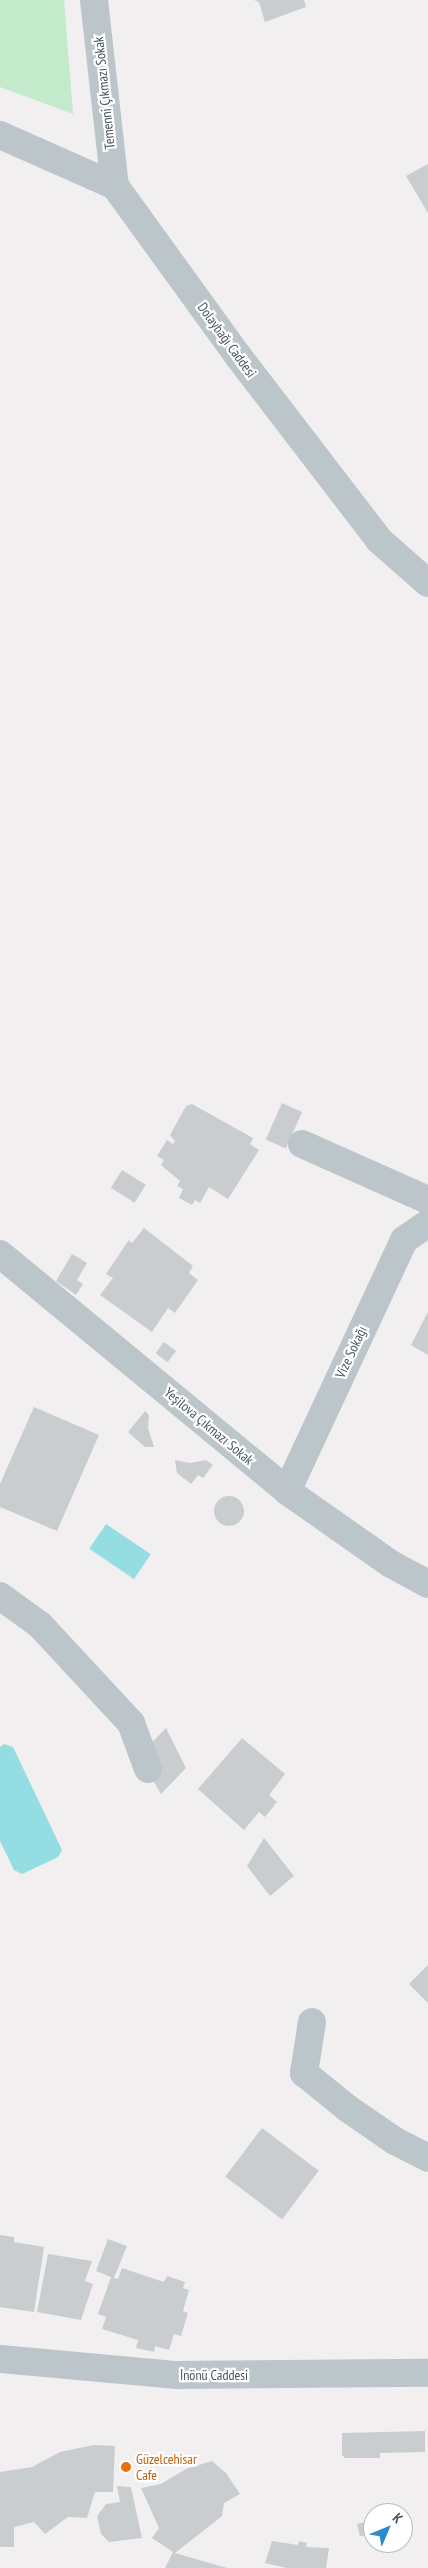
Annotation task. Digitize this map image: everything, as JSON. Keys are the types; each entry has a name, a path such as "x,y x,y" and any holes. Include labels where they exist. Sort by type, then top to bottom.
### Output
{"street":[{"name":"Temenni Çıkmazı Sokak","path":"94,0 115,186"},
{"path":"0,135 115,186"},
{"name":"Dolaybağı Caddesi","path":"115,186 238,356 379,540 428,583"},
{"path":"302,1144 428,1200"},
{"name":"Vize Sokağı","path":"287,1491 404,1240 428,1223"},
{"name":"Yeşilova Çıkmazı Sokak","path":"0,1254 287,1491 391,1564 428,1584"},
{"path":"0,1596 40,1625 131,1723 148,1769"},
{"path":"312,2022 304,2073 347,2108 395,2141 428,2158"},
{"name":"İnönü Caddesi","path":"0,2358 177,2375 428,2374"}],"green space":[{"path":"0,0 64,0 73,114 0,87"}],"water":[{"path":"106,1524 151,1554 134,1579 89,1549"},
{"path":"4,1744 13,1747 62,1850 58,1857 22,1874 14,1870 0,1841 0,1747"}],"building":[{"path":"254,0 304,0 306,7 265,22 259,2"},
{"path":"428,164 428,213 406,176"},
{"path":"282,1103 302,1112 286,1148 266,1140"},
{"path":"192,1104 253,1138 250,1144 259,1150 228,1199 209,1187 200,1203 195,1200 192,1205 179,1198 183,1189 177,1186 180,1181 161,1165 164,1160 157,1156 167,1140 173,1144 175,1141 170,1135 186,1106"},
{"path":"122,1170 146,1185 135,1203 111,1188"},
{"path":"144,1228 193,1266 189,1273 198,1280 175,1313 168,1308 152,1332 100,1295 113,1278 106,1274 129,1240 132,1243"},
{"path":"72,1254 87,1263 77,1280 83,1284 76,1295 56,1281"},
{"path":"428,1312 428,1355 411,1345"},
{"path":"164,1342 176,1351 168,1362 156,1353"},
{"path":"34,1407 99,1435 57,1531 0,1507 0,1484"},
{"path":"145,1411 149,1415 148,1428 154,1447 145,1447 128,1432"},
{"path":"175,1460 190,1463 206,1460 213,1465 203,1478 198,1475 191,1484 177,1473"},
{"path":"229,1496 240,1500 244,1511 240,1522 229,1526 218,1522 214,1511 218,1500"},
{"path":"166,1728 186,1768 161,1794 139,1756"},
{"path":"242,1738 285,1774 269,1795 277,1802 265,1817 259,1812 244,1830 198,1789"},
{"path":"264,1838 294,1876 270,1896 247,1866"},
{"path":"428,1965 428,2003 409,1984"},
{"path":"262,2128 319,2171 282,2219 225,2177"},
{"path":"0,2235 14,2237 14,2242 44,2247 34,2312 0,2307"},
{"path":"108,2239 127,2246 114,2278 118,2279 122,2268 164,2282 167,2276 185,2282 183,2288 189,2290 183,2311 188,2313 181,2336 174,2334 169,2350 155,2346 154,2352 136,2348 138,2340 102,2329 106,2317 98,2314 111,2277 96,2271"},
{"path":"48,2254 92,2261 85,2281 93,2284 81,2320 37,2312"},
{"path":"425,2431 425,2452 380,2453 380,2458 345,2458 342,2455 342,2433"},
{"path":"94,2445 115,2446 113,2492 95,2492 87,2518 68,2517 45,2534 34,2522 14,2527 14,2547 0,2547 0,2472 32,2467 60,2452"},
{"path":"212,2461 226,2473 240,2494 224,2503 222,2516 175,2553 227,2568 165,2568 173,2552 152,2538 159,2528 141,2488 161,2484 186,2469"},
{"path":"117,2486 131,2487 142,2538 109,2542 101,2534 97,2516 106,2504 120,2502"},
{"path":"363,2522 363,2536 360,2536 357,2524"},
{"path":"272,2541 298,2545 299,2541 307,2543 306,2547 329,2548 326,2568 287,2568 265,2563"}],"place":[{"name":"Güzelcehisar Cafe","path":"126,2467"}]}
